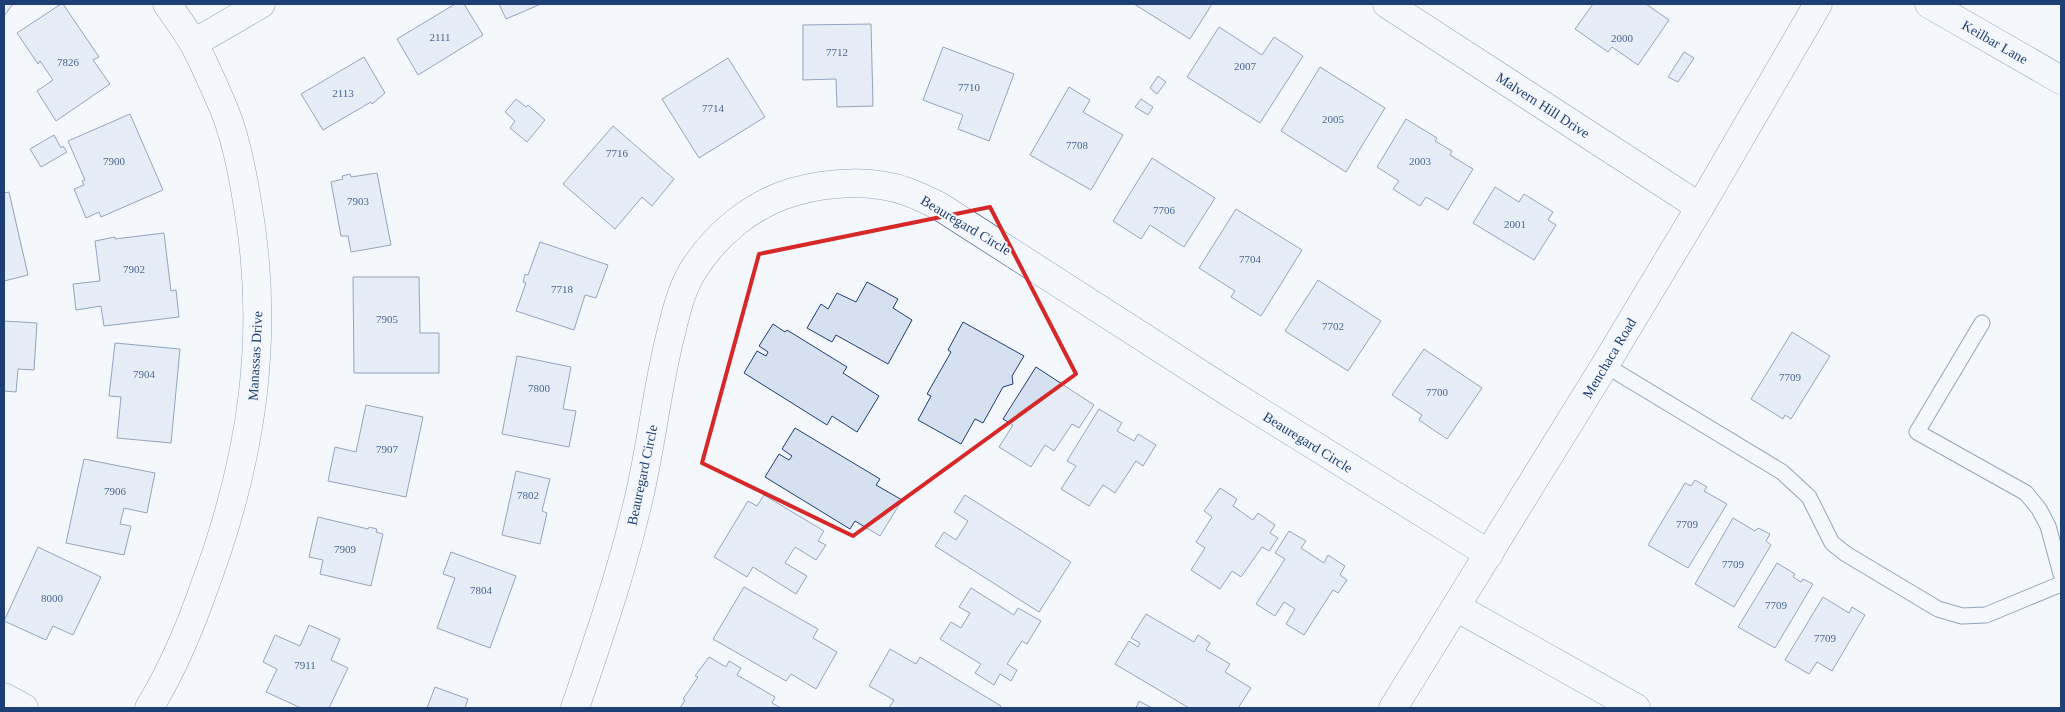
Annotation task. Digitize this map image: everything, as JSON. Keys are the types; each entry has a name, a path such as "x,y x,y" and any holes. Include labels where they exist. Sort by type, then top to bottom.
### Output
{"street":[{"name":"Manassas Drive","path":"149,708 167,679 189,630 222,536 244,454 254,397 258,347 256,261 242,170 225,111 194,43 167,4"},
{"path":"194,43 262,4"},
{"name":"Malvern Hill Drive","path":"1387,4 1700,207"},
{"name":"Menchaca Road","path":"1393,708 1605,365 1700,207 1818,4"},
{"name":"Keilbar Lane","path":"1929,4 2061,80"},
{"name":"Beauregard Circle","path":"575,708 615,588 636,510 665,355 679,301 692,273 715,240 746,214 776,197 807,188 839,184 873,185 907,192 939,206 1233,395 1489,554"},
{"path":"1456,607 1636,708"},
{"path":"4,697 24,708"}],"lane":[{"path":"1982,322 1918,432 2026,493 2039,509 2048,526 2061,574"},
{"path":"1605,365 1782,472 1808,497 1832,543 1846,554 1938,609 1962,616 1986,615 2061,584"}],"highlighted area":[{"path":"990,207 1076,374 853,536 702,463 759,254"}],"building":[{"path":"4,4 13,4 4,16"},
{"path":"63,4 99,57 93,60 110,84 56,121 37,91 53,80 40,61 38,64 17,33"},
{"path":"455,4 464,4 483,35 418,75 397,39"},
{"path":"499,4 541,4 506,19"},
{"path":"1134,4 1212,4 1190,39"},
{"path":"1593,4 1646,4 1669,20 1638,65 1612,47 1608,52 1575,29"},
{"path":"871,24 873,106 837,107 836,79 803,80 803,25"},
{"path":"1219,27 1262,55 1274,37 1303,56 1260,123 1187,77"},
{"path":"943,47 1014,74 989,141 958,129 963,115 923,100"},
{"path":"1684,52 1694,58 1678,82 1668,77"},
{"path":"364,57 385,93 372,104 371,102 323,130 301,94"},
{"path":"728,58 765,117 699,158 662,99"},
{"path":"1320,67 1385,108 1346,172 1281,131"},
{"path":"1158,76 1166,82 1157,94 1150,88"},
{"path":"1069,87 1090,100 1083,112 1123,135 1091,190 1030,155"},
{"path":"516,99 526,107 528,105 545,120 527,142 510,128 515,121 505,112"},
{"path":"1141,99 1153,107 1148,115 1135,107"},
{"path":"130,114 163,190 101,217 99,212 86,218 74,189 84,185 82,181 85,180 68,141"},
{"path":"1406,119 1437,138 1435,141 1452,151 1450,155 1473,169 1448,210 1426,197 1420,206 1393,189 1399,181 1377,167"},
{"path":"613,126 674,179 652,206 642,197 615,229 563,184"},
{"path":"54,135 61,148 63,146 67,152 41,167 30,149"},
{"path":"1152,158 1215,198 1184,247 1150,225 1141,239 1113,221"},
{"path":"377,173 391,245 351,252 348,236 341,236 331,182 343,179 342,176 350,174 351,177"},
{"path":"1495,187 1519,202 1524,194 1553,212 1548,220 1556,225 1534,260 1473,223"},
{"path":"9,192 28,275 4,281 4,193"},
{"path":"1236,209 1302,250 1261,316 1231,297 1235,291 1199,268"},
{"path":"164,233 171,291 176,290 179,317 104,326 101,306 76,310 73,284 100,281 95,241 115,237 115,239"},
{"path":"540,242 608,265 596,298 585,295 574,330 516,311 526,283 523,282 525,274 528,275"},
{"path":"353,277 419,277 420,333 439,333 439,373 354,373"},
{"path":"1318,280 1381,321 1348,371 1285,331"},
{"path":"867,282 898,299 893,308 912,320 888,364 836,335 832,342 807,328 821,304 828,309 837,293 856,302"},
{"path":"4,321 37,323 34,370 18,369 16,392 4,391"},
{"path":"963,322 1024,356 1012,376 1013,384 1003,387 983,423 975,419 961,444 918,420 931,396 927,394 951,352 948,350"},
{"path":"773,324 785,332 787,330 847,367 843,373 879,396 857,432 832,416 827,425 744,373 757,351 766,356 768,352 759,346"},
{"path":"1792,332 1830,356 1791,419 1785,415 1783,419 1751,399"},
{"path":"115,343 180,349 171,443 117,438 121,397 109,396"},
{"path":"1424,349 1482,388 1447,439 1419,420 1422,415 1392,395"},
{"path":"517,356 571,367 563,409 576,411 569,447 502,434"},
{"path":"1036,367 1094,405 1079,428 1072,424 1054,451 1045,445 1031,467 999,447 1013,425 1003,419"},
{"path":"366,405 423,417 406,497 328,481 335,447 356,452"},
{"path":"1099,409 1122,423 1117,431 1134,441 1138,434 1156,445 1143,466 1136,461 1115,493 1103,485 1089,506 1061,489 1076,466 1067,461"},
{"path":"795,428 880,479 876,485 902,500 880,536 855,521 850,529 765,477 779,454 789,460 792,456 782,449"},
{"path":"84,459 155,473 147,513 124,508 120,524 131,526 124,555 66,543"},
{"path":"516,471 550,479 542,511 547,513 540,544 502,535"},
{"path":"1695,480 1707,487 1704,491 1727,504 1688,568 1648,545 1685,483 1691,486"},
{"path":"1220,488 1237,499 1233,506 1253,520 1258,513 1275,525 1270,533 1278,538 1269,551 1262,547 1241,577 1232,571 1220,589 1191,570 1205,548 1196,542 1212,517 1204,511"},
{"path":"764,495 824,531 818,541 826,545 816,560 795,547 785,563 807,576 796,594 753,567 747,577 714,557 748,501 757,506"},
{"path":"965,495 1071,562 1039,612 935,546 944,532 956,540 968,521 954,512"},
{"path":"318,517 368,529 369,527 377,529 376,532 383,534 371,586 320,574 323,560 309,557"},
{"path":"1733,518 1755,531 1758,528 1770,534 1766,541 1771,545 1734,607 1695,584"},
{"path":"1289,531 1306,541 1301,548 1324,563 1328,555 1345,566 1340,575 1347,580 1338,593 1333,590 1304,635 1286,624 1295,609 1284,602 1275,616 1256,604 1285,559 1275,553"},
{"path":"38,547 101,577 73,635 53,626 46,640 4,621"},
{"path":"451,552 516,576 490,648 437,628 455,578 443,574"},
{"path":"1777,563 1795,574 1793,577 1801,582 1803,579 1813,584 1775,648 1738,627"},
{"path":"744,587 818,629 813,638 837,652 816,689 791,674 786,681 713,639"},
{"path":"971,588 1014,615 1018,608 1041,621 1027,644 1022,641 1007,664 1017,670 1011,681 1000,674 994,685 975,673 981,664 940,639 951,622 961,628 970,613 959,607"},
{"path":"1823,597 1849,613 1852,607 1865,615 1832,671 1817,662 1809,674 1785,660"},
{"path":"1146,614 1194,642 1198,635 1210,643 1206,650 1230,664 1225,672 1251,688 1238,708 1189,708 1115,664 1129,641 1138,647 1140,643 1131,638"},
{"path":"309,625 340,639 331,660 348,668 329,708 301,708 266,692 277,669 263,662 275,635 300,646"},
{"path":"890,649 916,664 920,657 1001,706 1000,708 889,708 894,700 869,686"},
{"path":"709,657 726,667 729,661 741,668 737,675 775,697 772,703 781,708 680,708 685,700 683,699 698,677 695,676"},
{"path":"435,687 468,699 465,708 427,708"},
{"path":"1139,701 1152,708 1136,708"}]}
